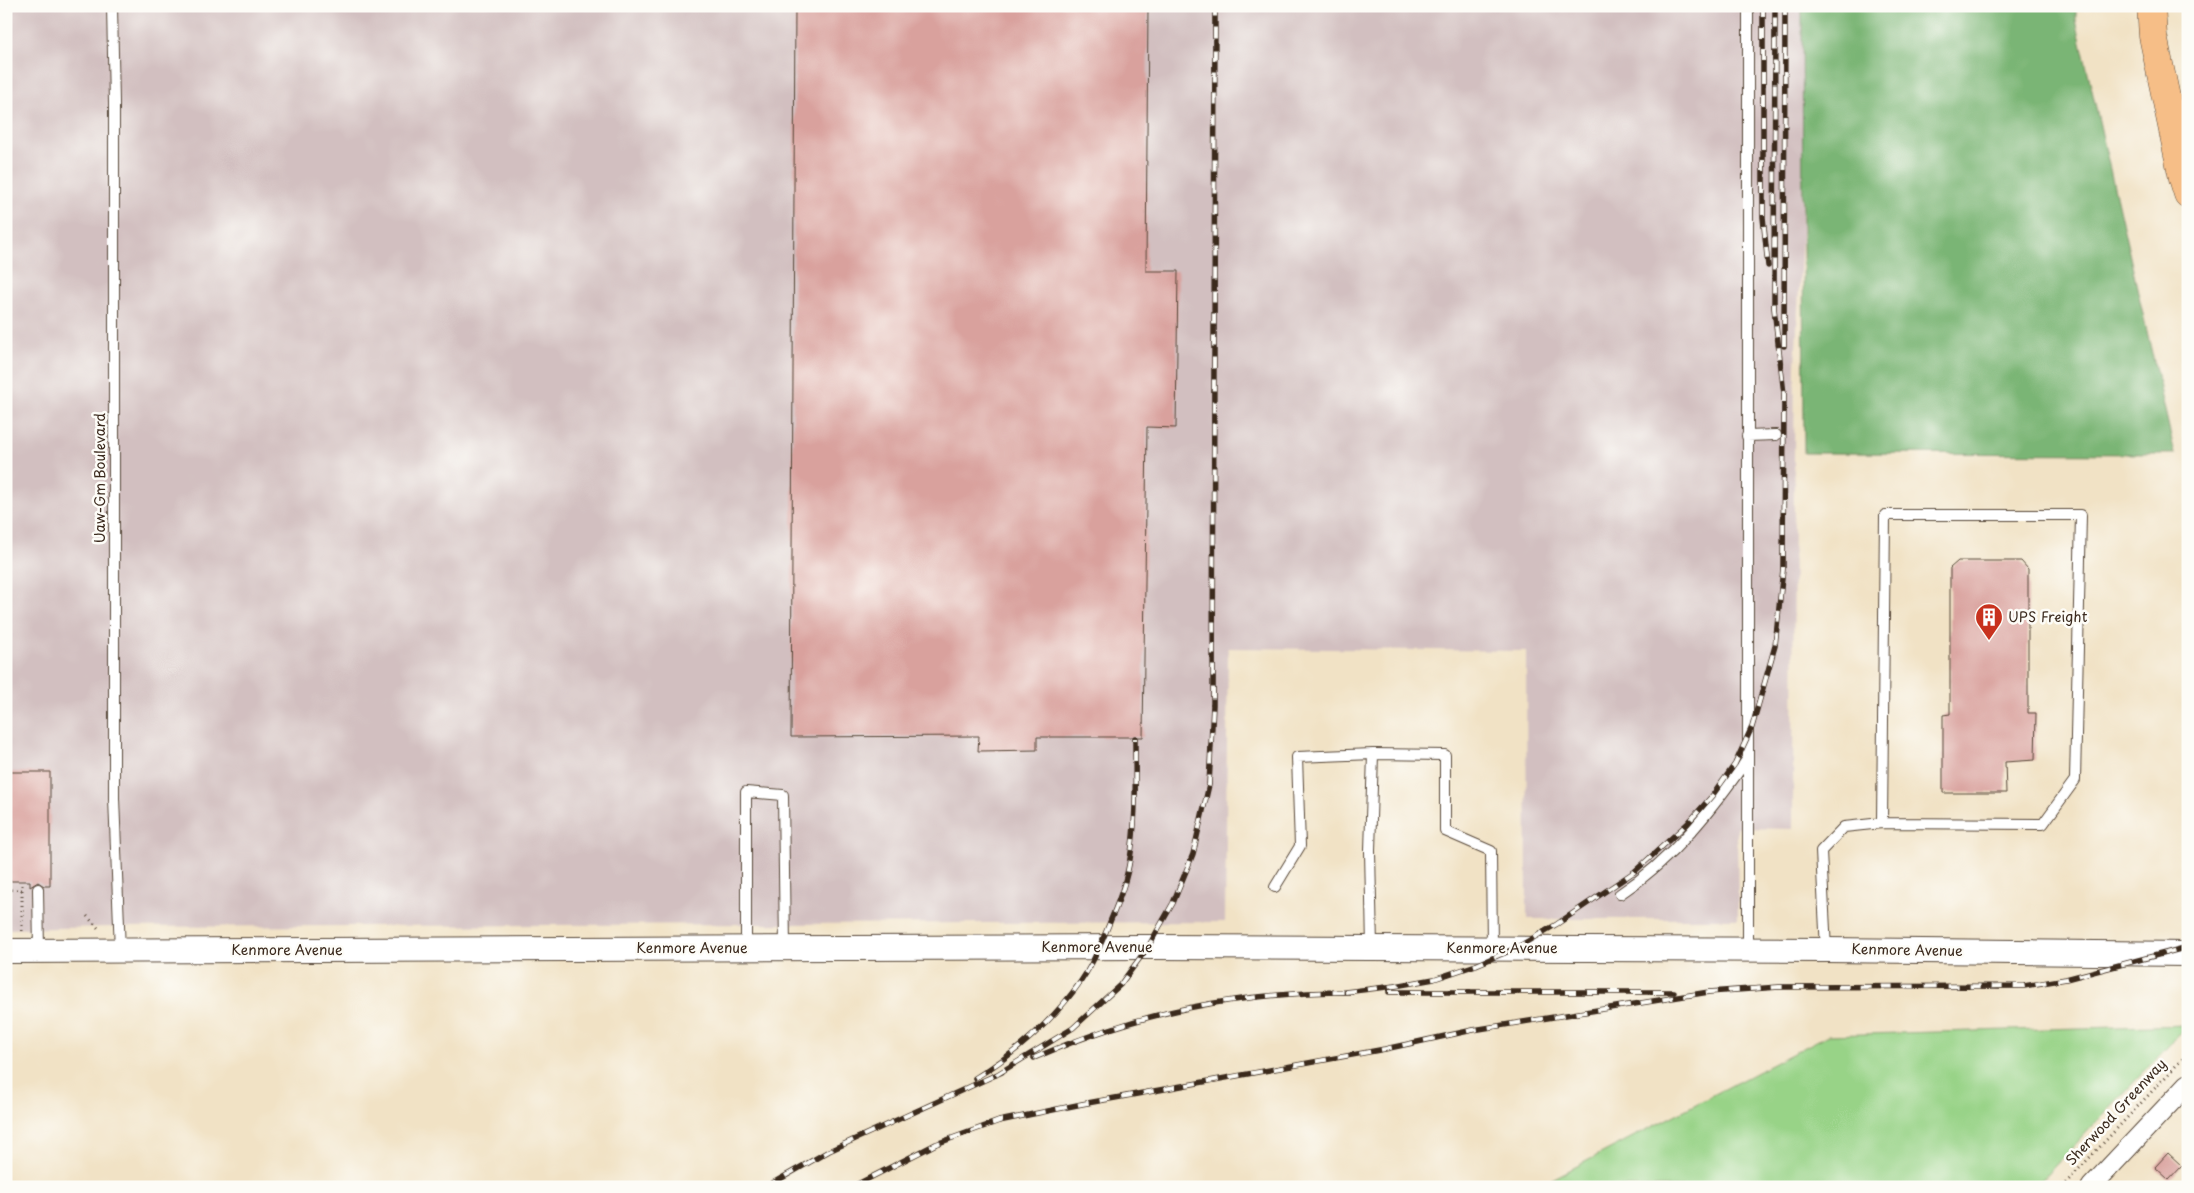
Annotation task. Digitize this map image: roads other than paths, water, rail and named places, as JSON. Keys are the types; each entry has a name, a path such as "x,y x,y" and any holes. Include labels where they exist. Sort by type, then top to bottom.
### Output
{"highway":[{"path":"2151,6 2153,36 2188,194"}],"street":[{"name":"Kenmore Avenue","path":"6,951 746,948 1492,948 2188,954"},
{"path":"2091,1187 2188,1084"}],"lane":[{"name":"Uaw-Gm Boulevard","path":"112,6 114,103 114,798 120,951"},
{"path":"1748,6 1748,950"},
{"path":"1747,436 1776,435"},
{"path":"1826,950 1821,851 1844,827 1882,823 2043,824 2075,780 2080,514 1885,515 1882,823"},
{"path":"1372,754 1370,851 1372,948"},
{"path":"1275,887 1300,846 1297,757 1372,754 1446,755 1445,831 1491,851 1492,948"},
{"path":"1620,894 1669,856 1704,818 1748,758"},
{"path":"746,948 746,792 783,795 785,948"},
{"path":"38,889 39,951"}],"railway":[{"path":"996,1075 1073,1028 1120,985 1148,947 1173,903 1193,854 1209,785 1213,705 1215,6"},
{"path":"1763,6 1763,217 1768,266"},
{"path":"1345,992 1434,979 1476,965 1516,948 1557,924 1634,872 1687,824 1712,796 1735,764 1752,727 1775,646 1783,569 1784,394 1774,308 1775,6"},
{"path":"1784,346 1785,6"},
{"path":"975,1078 1005,1058 1046,1023 1081,981 1098,950 1120,896 1130,859 1135,814 1135,738"},
{"path":"852,1187 936,1144 999,1121 1385,1049 1473,1030 1709,992 1779,987 2024,986 2066,979 2188,947"},
{"path":"1034,1058 1112,1028 1189,1008 1269,996 1352,992"},
{"path":"1389,992 1674,992"},
{"path":"766,1187 829,1151 1002,1072"}],"place":[{"name":"UPS Freight","path":"1989,641"}]}
